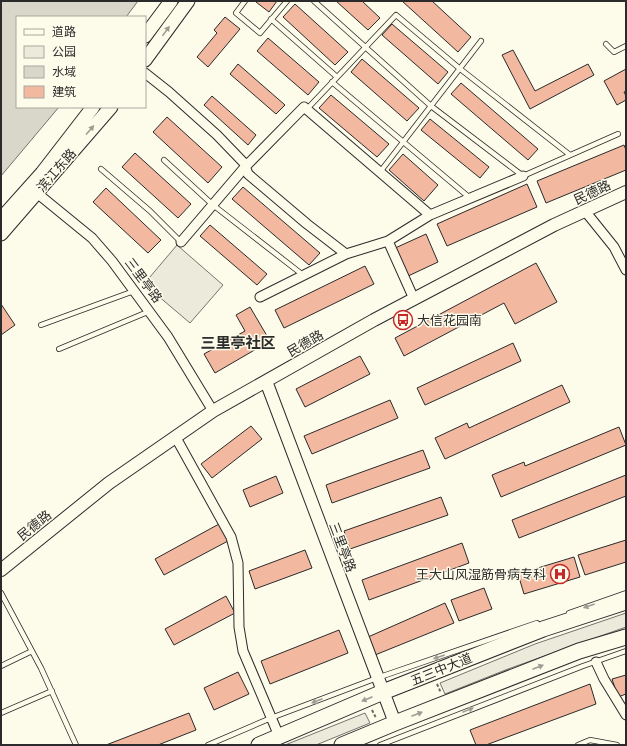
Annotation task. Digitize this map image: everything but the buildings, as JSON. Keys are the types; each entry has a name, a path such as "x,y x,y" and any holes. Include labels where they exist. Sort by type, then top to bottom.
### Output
{"main road":[{"path":"146,35 171,1"},
{"path":"146,59 188,1"},
{"name":"滨江东路","path":"1,234 92,108"},
{"name":"滨江东路","path":"1,219 33,190 110,108"},
{"name":"五三中大道","path":"259,745 383,692 544,629 626,602"},
{"path":"342,745 579,651 626,637"}],"street":[{"path":"146,74 169,92 217,135 244,164 248,174 307,224 346,254"},
{"path":"181,242 245,167 304,107 430,215"},
{"path":"260,297 346,254 388,241 430,215 523,176"},
{"name":"三里亭路","path":"33,190 92,238 112,261 168,337 213,411"},
{"name":"民德路","path":"1,570 109,483 213,411 374,320 547,229 626,192"},
{"path":"585,211 614,247 626,270"},
{"path":"388,241 414,299"},
{"name":"三里亭路","path":"266,382 395,723"},
{"path":"175,436 231,537 238,563 239,627 243,651 279,736"},
{"path":"596,662 604,679 625,710"}],"lane":[{"path":"245,1 236,12 260,33 287,1"},
{"path":"314,1 431,106 523,176 618,134"},
{"path":"307,109 396,15 459,68 570,155"},
{"path":"271,19 337,77"},
{"path":"380,172 481,41"},
{"path":"606,44 614,52 626,46"},
{"path":"332,82 470,198"},
{"path":"164,160 213,205 303,275"},
{"path":"101,169 150,211 181,242"},
{"path":"40,325 134,290"},
{"path":"59,350 150,312"},
{"path":"1,593 52,691 76,745"},
{"path":"567,613 626,594"},
{"path":"208,745 271,718 377,678 545,621"},
{"path":"1,666 32,651"},
{"path":"380,745 626,651"},
{"path":"1,713 52,691"},
{"path":"578,745 590,740 617,745"}],"path":[{"path":"432,673 446,703"}],"green space":[{"path":"177,245 223,285 190,323 144,284"},
{"path":"626,613 626,627 508,669 445,694 440,683 535,644"},
{"path":"365,713 370,723 316,745 285,745"}],"water":[{"path":"1,1 138,1 127,16 16,16 16,108 58,108 1,176"}],"place":[{"name":"大信花园南","path":"403,320"},
{"name":"王大山风湿筋骨病专科","path":"560,574"}],"district":[{"name":"三里亭社区","path":"238,343"}]}
